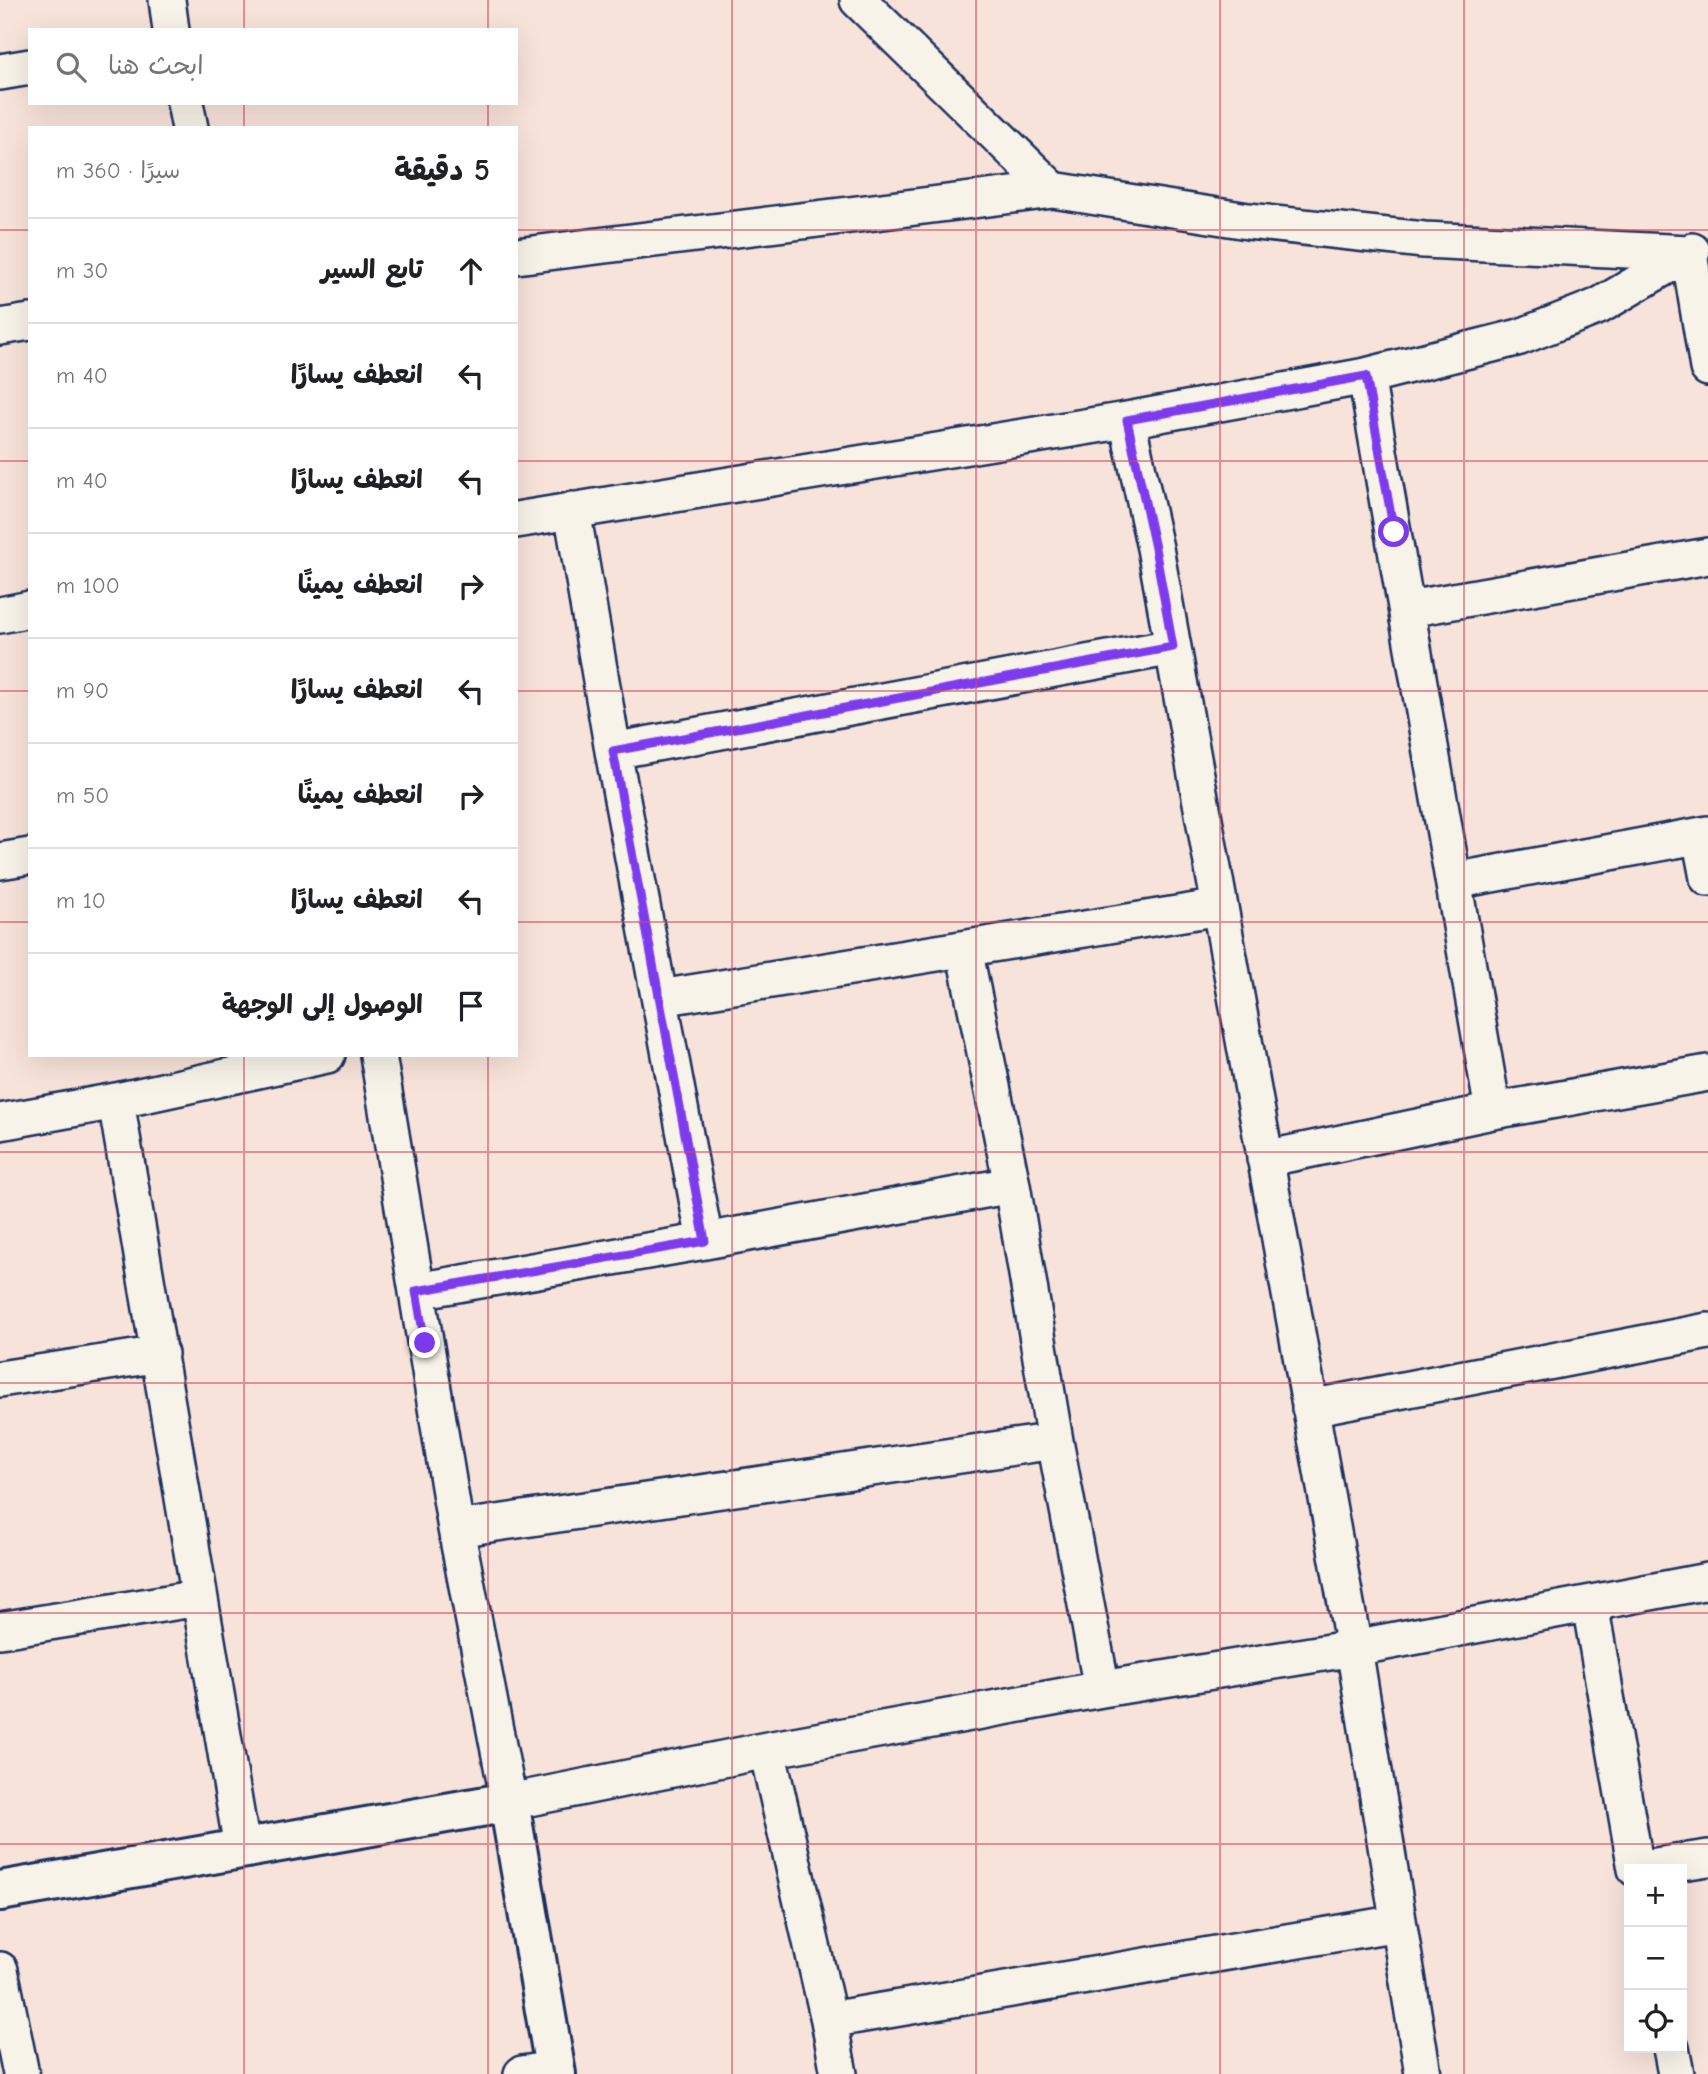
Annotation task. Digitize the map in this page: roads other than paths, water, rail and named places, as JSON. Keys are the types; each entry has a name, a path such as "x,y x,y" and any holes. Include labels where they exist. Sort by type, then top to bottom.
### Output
{"street":[{"path":"167,0 171,28"},
{"path":"858,0 1052,190"},
{"path":"0,72 28,67"},
{"path":"185,105 190,126"},
{"path":"518,256 1052,190 1248,221 1424,240 1699,246"},
{"path":"1699,246 1708,368"},
{"path":"518,520 1127,420 1366,376 1520,337 1599,306 1699,246"},
{"path":"0,327 28,323"},
{"path":"1366,376 1493,1111"},
{"path":"1127,420 1155,548 1354,1648 1423,2074"},
{"path":"572,510 613,751 705,1241"},
{"path":"1408,610 1708,556"},
{"path":"0,615 28,609"},
{"path":"613,751 1173,647"},
{"path":"1454,881 1704,835 1708,878"},
{"path":"0,862 28,856"},
{"path":"660,998 1220,906"},
{"path":"964,949 1012,1185 1055,1441 1102,1689"},
{"path":"0,1122 116,1101 318,1057"},
{"path":"378,1057 456,1529 509,1802 544,2072"},
{"path":"1265,1159 1493,1111 1708,1073"},
{"path":"116,1101 243,1849"},
{"path":"416,1291 1012,1185"},
{"path":"1310,1408 1708,1331"},
{"path":"0,1379 160,1354"},
{"path":"456,1529 1055,1441"},
{"path":"0,1891 509,1802 1102,1689 1354,1648 1708,1581"},
{"path":"0,1630 199,1598"},
{"path":"1590,1604 1635,1864"},
{"path":"767,1751 830,2020 839,2074"},
{"path":"1669,1864 1708,1858"},
{"path":"830,2020 1398,1923"},
{"path":"0,1970 22,2074"},
{"path":"1672,2053 1676,2074"}]}
